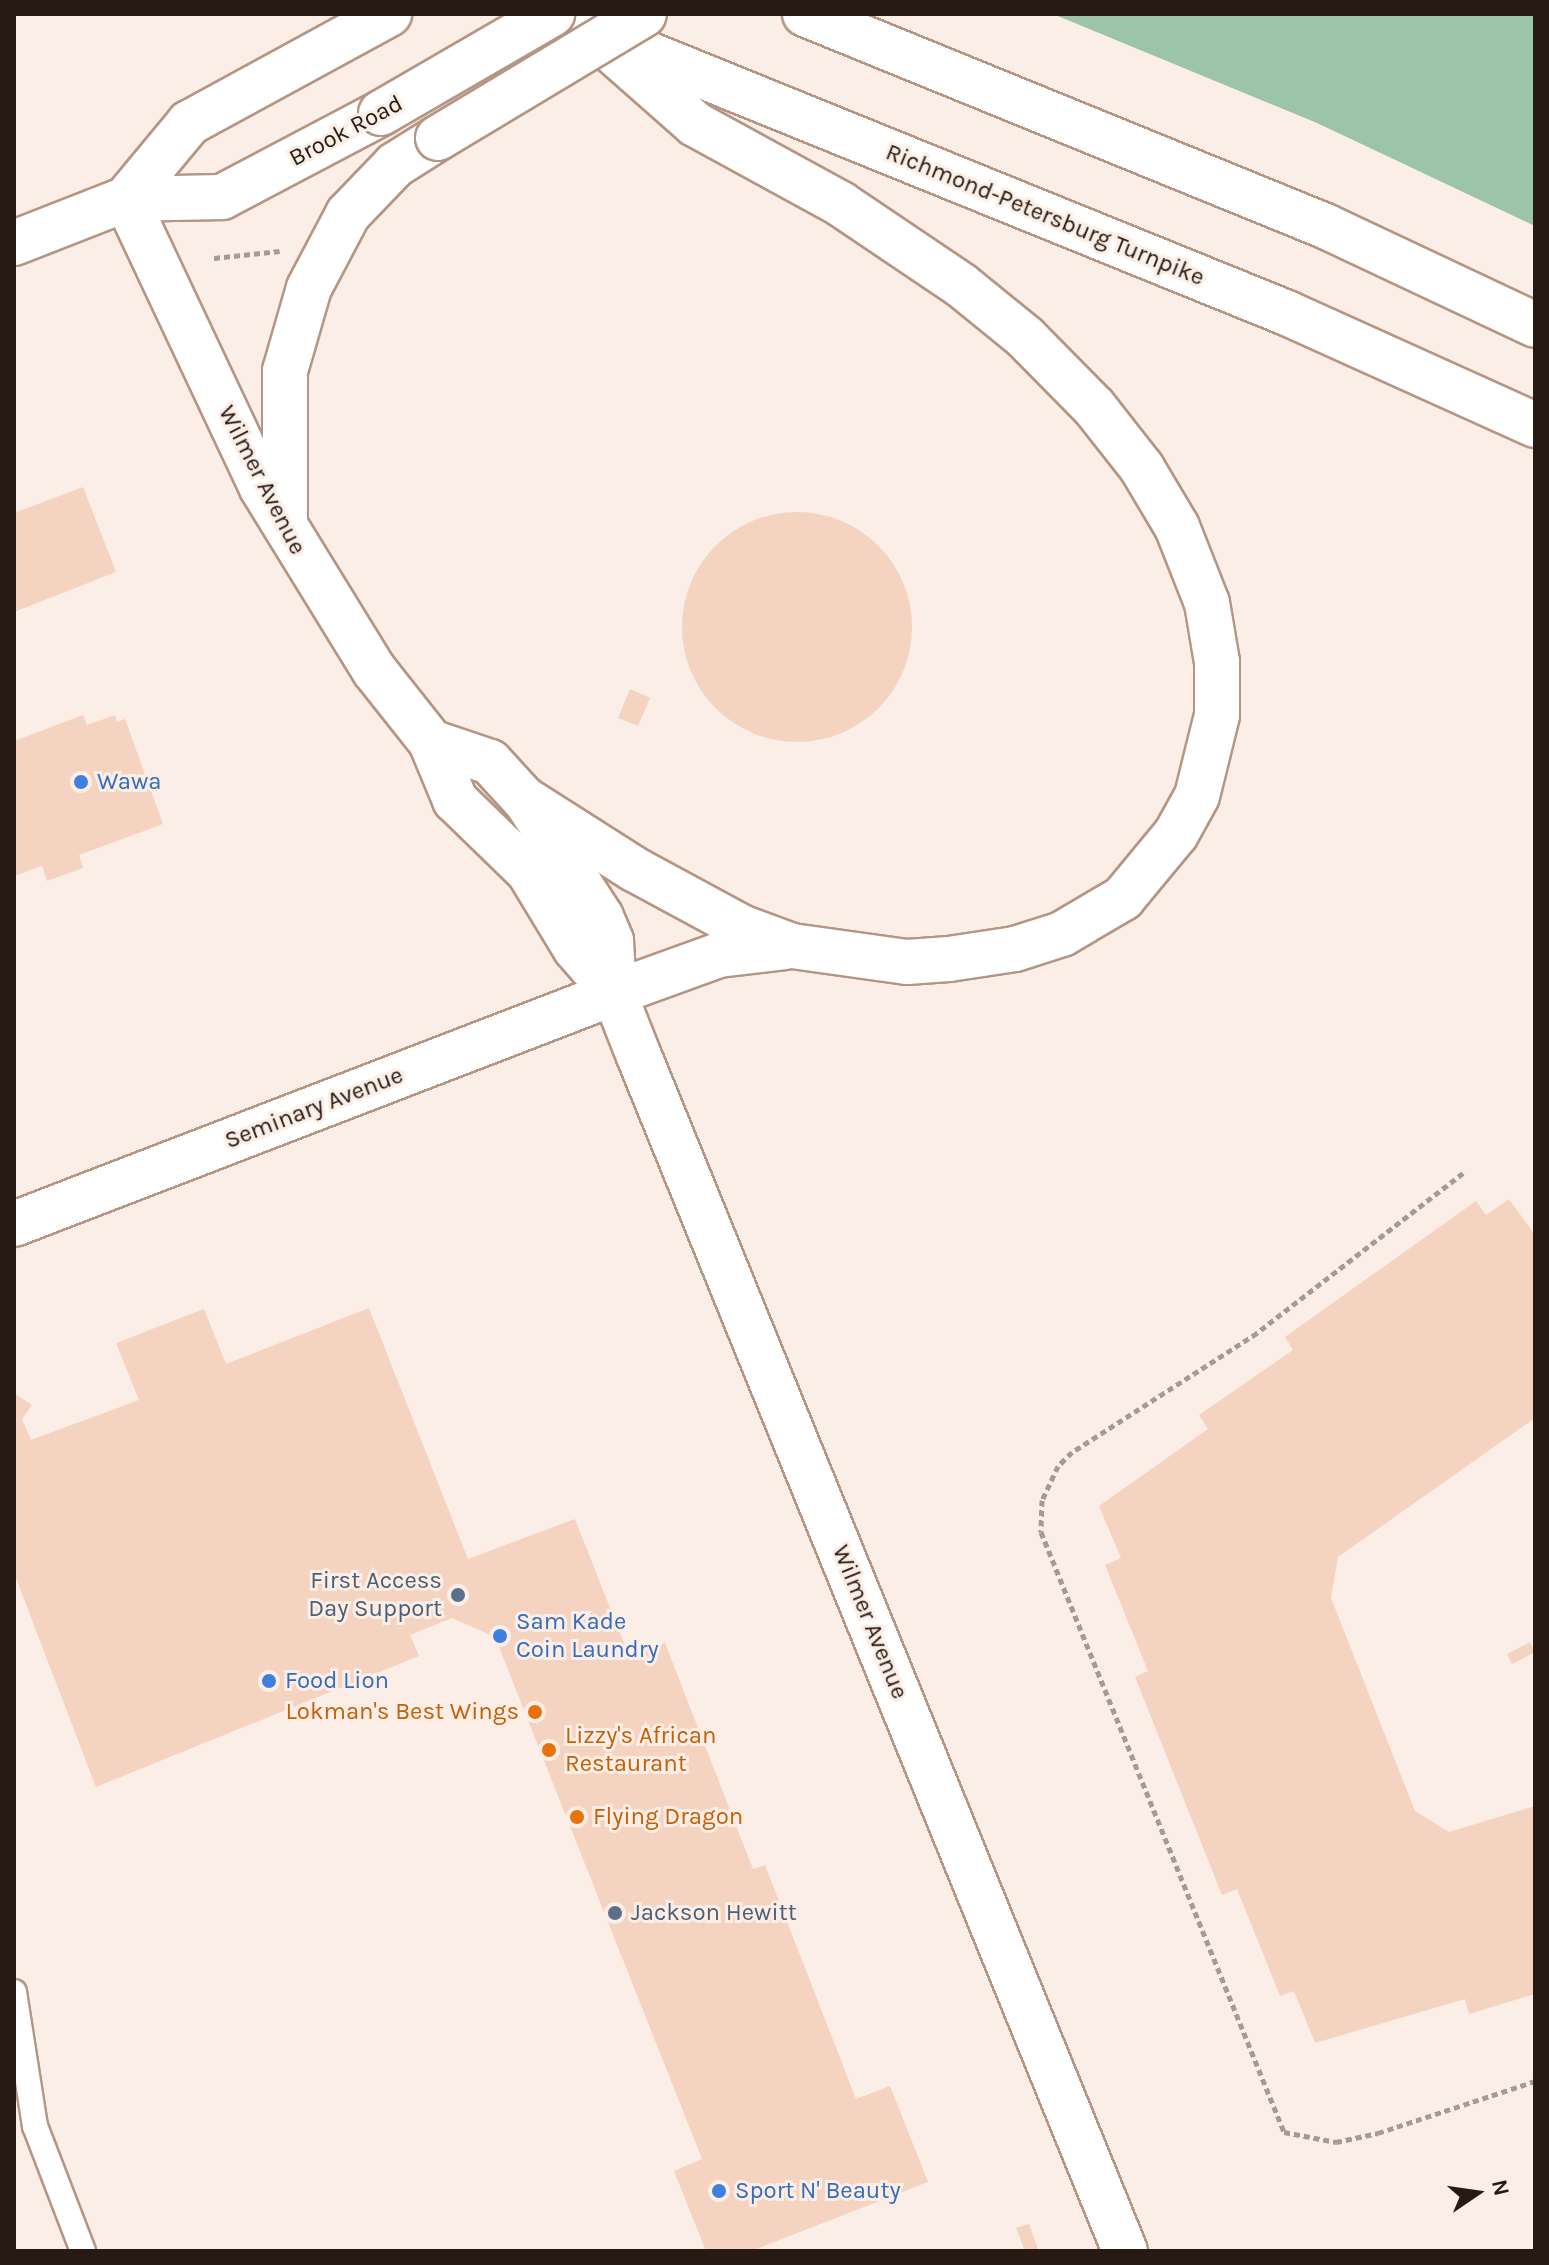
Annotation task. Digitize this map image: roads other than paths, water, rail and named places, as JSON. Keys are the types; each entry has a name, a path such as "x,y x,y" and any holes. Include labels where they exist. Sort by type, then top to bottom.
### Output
{"main road":[{"name":"Brook Road","path":"126,199 189,123 286,74 389,14"},
{"path":"285,530 285,371 309,288 348,214 395,165 644,14"},
{"path":"805,14 1325,226 1535,325"},
{"name":"Brook Road","path":"14,243 126,199 222,197 563,19"},
{"path":"524,799 673,891 743,928 792,946 907,962 949,959 1062,934 1123,898 1176,834 1206,771 1217,715 1217,662 1207,603 1177,527 1142,468 1094,407 1025,337 893,237 695,124 563,19"},
{"name":"Richmond-Petersburg Turnpike","path":"563,19 1287,313 1535,425"},
{"name":"Wilmer Avenue","path":"126,199 285,530 374,670 431,742 455,800 529,872 575,948 614,993"},
{"name":"Wilmer Avenue","path":"431,742 490,762 524,799 601,917 611,941 614,993 1125,2251"},
{"name":"Seminary Avenue","path":"14,1224 719,955 792,946"}],"lane":[{"path":"14,1992 35,2126 83,2251"}],"place":[{"name":"Wawa","path":"81,782"},
{"name":"First Access Day Support","path":"458,1595"},
{"name":"Sam Kade Coin Laundry","path":"500,1636"},
{"name":"Food Lion","path":"269,1681"},
{"name":"Lokman's Best Wings","path":"535,1712"},
{"name":"Lizzy's African Restaurant","path":"549,1750"},
{"name":"Flying Dragon","path":"577,1817"},
{"name":"Jackson Hewitt","path":"615,1913"},
{"name":"Sport N' Beauty","path":"719,2191"}]}
